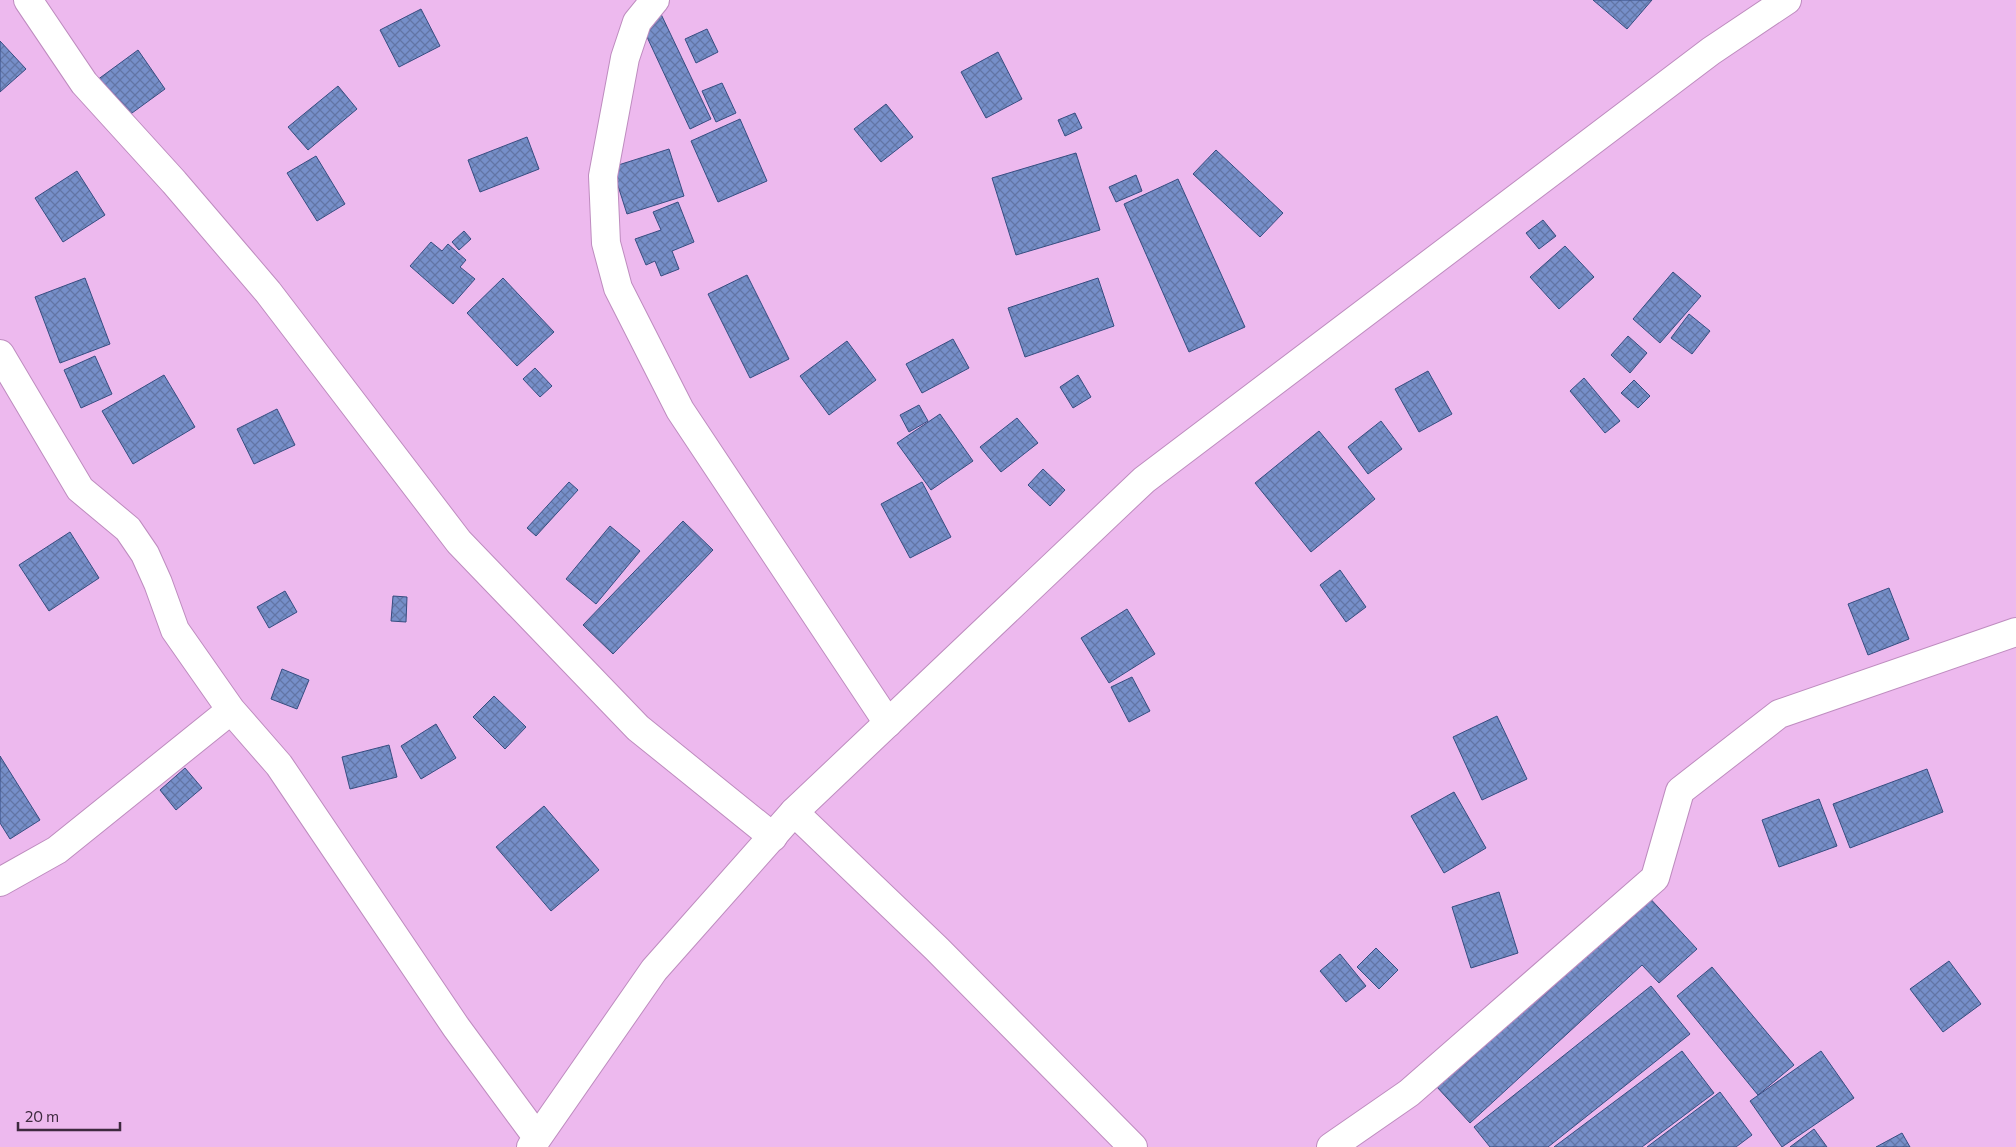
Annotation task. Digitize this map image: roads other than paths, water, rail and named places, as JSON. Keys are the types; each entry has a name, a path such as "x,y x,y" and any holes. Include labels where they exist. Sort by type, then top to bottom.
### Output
{"street":[{"path":"28,0 84,83 174,182 268,292 459,542 638,728 773,837"},
{"path":"655,0 637,22 625,58 603,176 606,243 618,288 680,410 888,723"},
{"path":"0,354 80,489 128,529 145,554 158,583 174,630 231,710 279,765 534,1142 654,970 794,812 1144,480 1711,51 1788,0"},
{"path":"1330,1147 1409,1093 1655,878 1680,791 1779,714 2016,632"},
{"path":"0,882 57,850 231,710"},
{"path":"794,812 937,949 1133,1147"}]}
